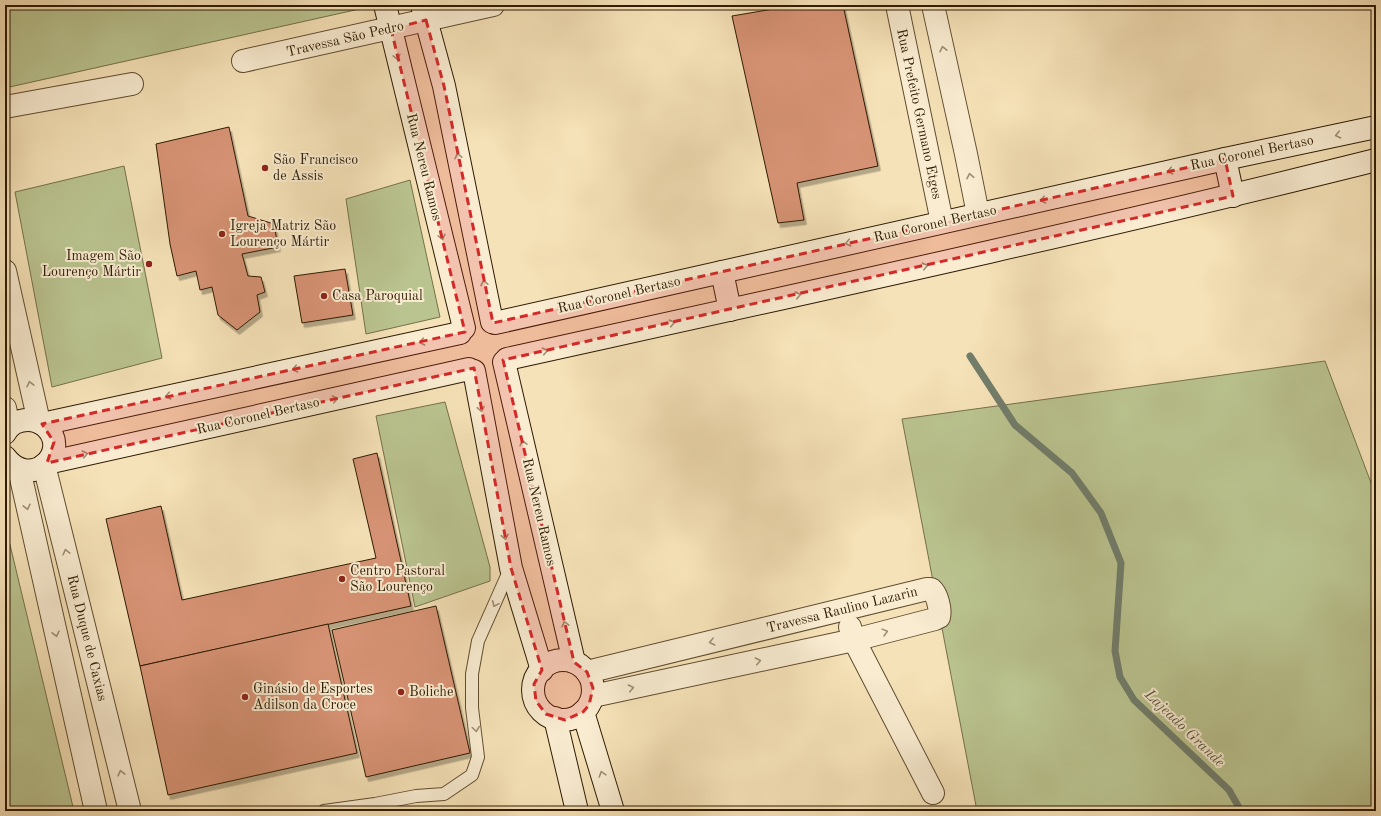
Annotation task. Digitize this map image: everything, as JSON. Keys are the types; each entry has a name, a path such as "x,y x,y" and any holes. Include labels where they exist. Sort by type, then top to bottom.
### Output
{"street":[{"name":"Rua Nereu Ramos","path":"385,5 462,331"},
{"name":"Travessa São Pedro","path":"243,61 391,29 424,13 493,5"},
{"name":"Rua Prefeito Germano Etges","path":"897,5 942,222"},
{"path":"933,5 978,214"},
{"path":"424,13 444,86 494,322"},
{"path":"5,107 132,84"},
{"name":"Rua Coronel Bertaso","path":"494,322 1225,158 1376,127"},
{"path":"1225,158 1233,196"},
{"path":"505,361 987,253 1233,196 1376,160"},
{"path":"5,271 40,423"},
{"path":"722,272 730,310"},
{"path":"479,320 494,322 502,328 507,335 510,343 510,351 501,366 494,370 486,372 472,370 464,364 459,357 457,350 457,342 462,331 471,323 479,320"},
{"path":"40,423 462,331"},
{"name":"Rua Nereu Ramos","path":"505,361 580,667"},
{"path":"472,370 511,568 542,670"},
{"name":"Rua Coronel Bertaso","path":"11,466 32,471 46,464 472,370"},
{"path":"6,426 23,420 31,420 48,428 54,442 52,456 46,464"},
{"name":"Rua Duque de Caxias","path":"46,464 130,811"},
{"name":"Rua Duque de Caxias","path":"11,466 96,811"},
{"name":"Travessa Raulino Lazarin","path":"580,667 845,610 931,589 934,592 940,612 939,617 854,640 588,704"},
{"path":"845,610 854,640 933,793"},
{"path":"565,660 580,667 591,680 593,688 588,704 575,717 565,720 546,714 536,701 534,693 534,684 537,676 549,664 556,661 565,660"},
{"path":"588,704 613,811"},
{"path":"555,718 577,811"}],"lane":[{"path":"324,811 375,804 416,796 444,794 472,775 478,756 472,708 472,674 478,641 511,568"}],"highlighted area":[{"path":"426,20 444,86 493,323 1225,159 1233,196 503,360 574,662 587,672 593,688 589,705 583,712 565,720 546,714 536,701 534,684 542,670 511,568 474,368 47,463 54,442 42,424 465,332 391,29"}],"green space":[{"path":"5,5 364,5 364,8 5,88"},
{"path":"124,166 162,358 52,387 15,192"},
{"path":"410,180 440,317 366,334 346,199"},
{"path":"1325,361 1376,496 1376,811 977,811 902,419"},
{"path":"445,402 490,567 490,581 415,607 376,416"},
{"path":"5,524 74,811 5,811"}],"building":[{"path":"797,5 843,5 878,166 797,183 804,220 778,223 732,16"},
{"name":"Igreja Matriz São Lourenço Mártir","path":"229,127 248,216 274,224 278,247 242,254 248,276 261,277 265,292 257,295 260,312 237,330 218,315 212,287 200,290 196,271 177,276 170,244 156,144"},
{"name":"Casa Paroquial","path":"345,269 353,315 302,323 294,276"},
{"name":"Centro Pastoral São Lourenço","path":"377,453 411,606 140,666 106,519 161,506 182,600 376,558 353,459"},
{"name":"Boliche","path":"436,606 470,753 366,777 332,630"},
{"name":"Ginásio de Esportes Adilson da Croce","path":"328,624 357,753 168,795 140,666"}],"waterway":[{"name":"Lajeado Grande","path":"970,356 1015,425 1072,473 1101,513 1121,563 1115,651 1120,677 1134,700 1229,790 1241,811"}],"place":[{"name":"São Francisco de Assis","path":"265,168"},
{"name":"Igreja Matriz São Lourenço Mártir","path":"222,234"},
{"name":"Imagem São Lourenço Mártir","path":"149,264"},
{"name":"Casa Paroquial","path":"324,296"},
{"name":"Centro Pastoral São Lourenço","path":"342,579"},
{"name":"Boliche","path":"401,692"},
{"name":"Ginásio de Esportes Adilson da Croce","path":"245,697"}]}
